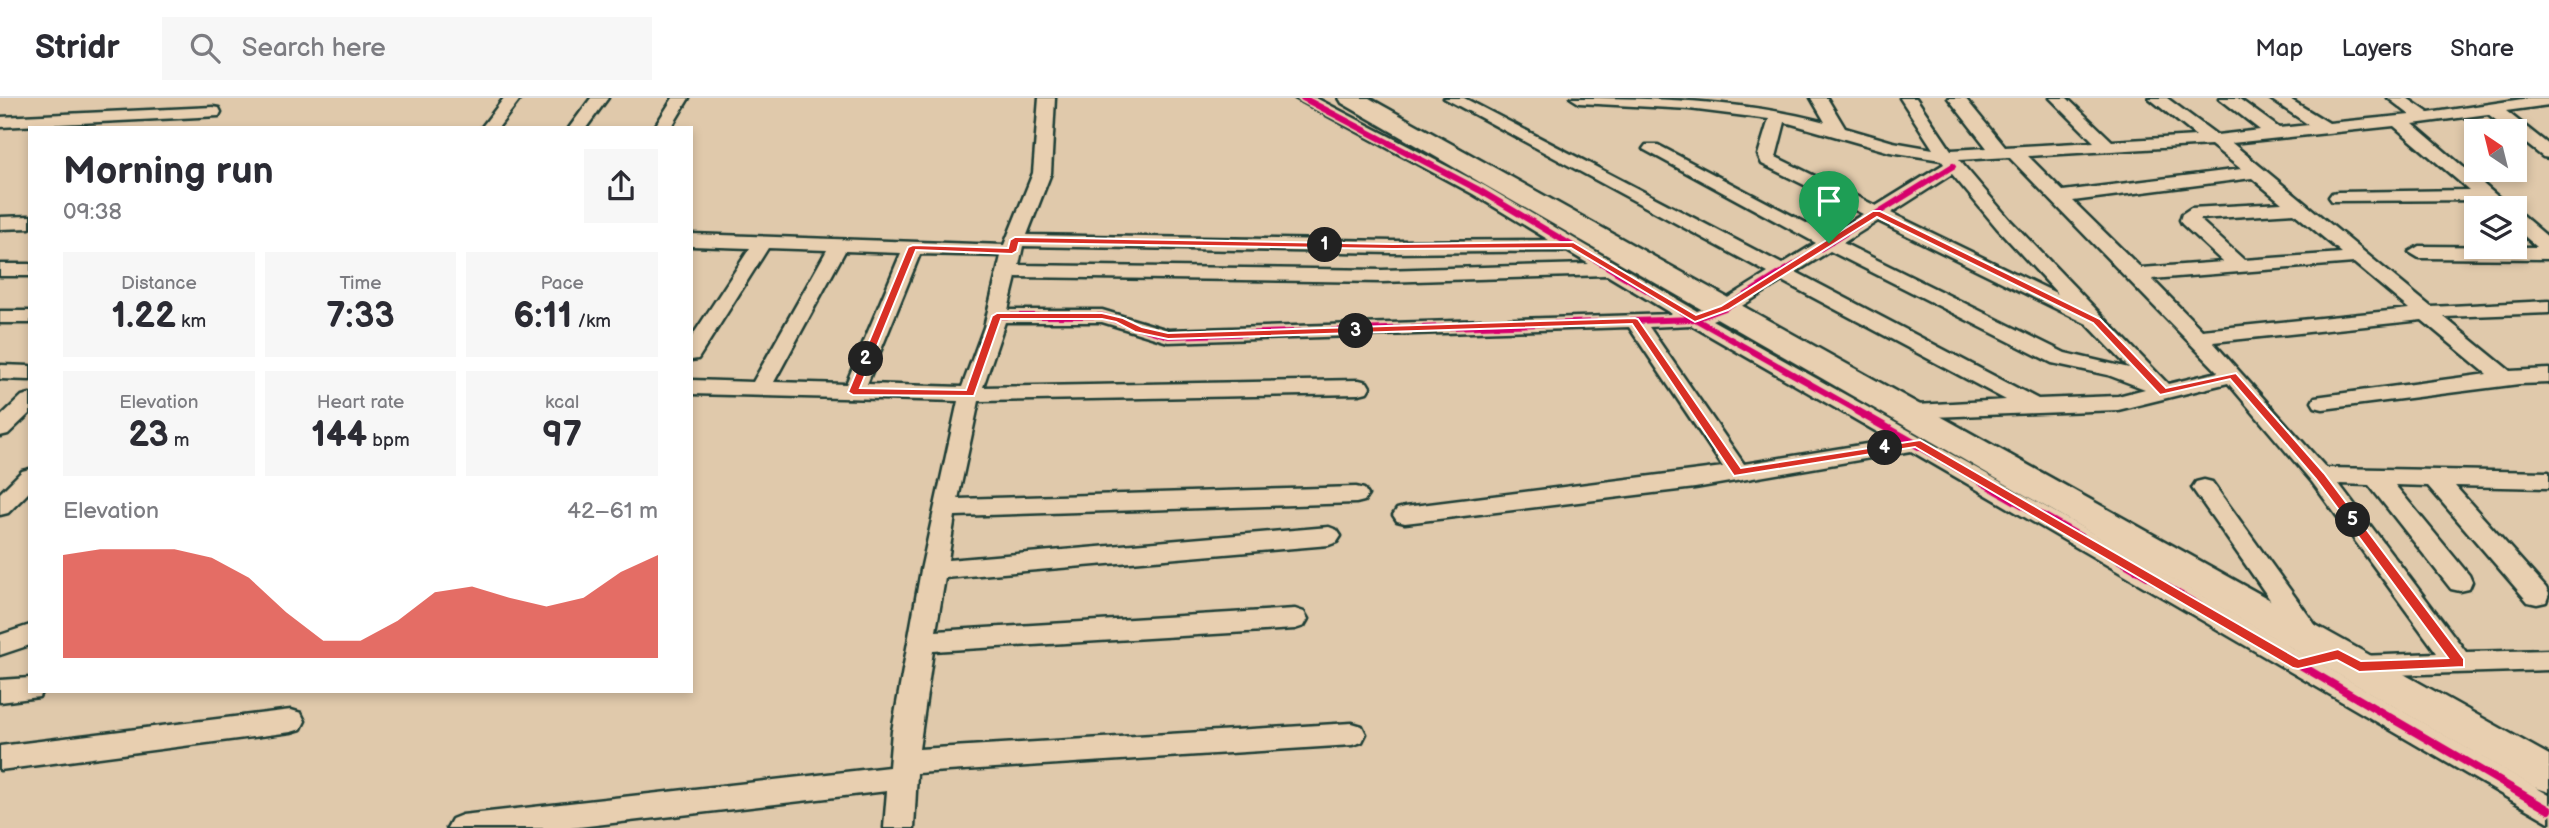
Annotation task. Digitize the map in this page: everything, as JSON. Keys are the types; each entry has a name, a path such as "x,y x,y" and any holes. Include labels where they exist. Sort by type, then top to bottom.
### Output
{"street":[{"path":"200,126 226,98"},
{"path":"491,126 513,98"},
{"path":"579,126 600,98"},
{"path":"663,126 681,98"},
{"path":"899,828 903,769 921,642 945,508 970,394 997,316 1012,254 1042,173 1047,98"},
{"path":"1303,98 1479,190 1611,269 1906,411 2323,657 2549,810"},
{"path":"1351,98 1709,314 1916,443 2549,775"},
{"path":"1452,98 2034,406"},
{"path":"1579,98 1674,103 1778,117 1917,155 1951,160 2007,152 2215,140 2426,118 2545,99"},
{"path":"1819,98 1840,132"},
{"path":"1908,98 1951,160 2051,277 2097,321 2161,390"},
{"path":"1955,98 2007,152 2059,197 2199,337 2320,476 2459,663"},
{"path":"2058,98 2107,145"},
{"path":"2157,98 2256,172 2506,379"},
{"path":"2227,98 2275,133"},
{"path":"2277,98 2325,128"},
{"path":"2396,98 2426,118"},
{"path":"2491,108 2549,153"},
{"path":"0,122 213,112"},
{"path":"1778,117 1767,155 1768,160 2097,321"},
{"path":"2397,120 2486,195"},
{"path":"1653,149 1829,243 2059,358 2114,370 2161,390"},
{"path":"997,316 1102,316 1119,320 1139,330 1168,336 1635,321 1709,314 1877,213 1951,160"},
{"path":"2059,197 2256,172"},
{"path":"2338,197 2486,195"},
{"path":"2240,267 2189,220 2191,214 2299,207"},
{"path":"0,223 28,222"},
{"path":"2527,230 2549,250"},
{"path":"693,240 913,247 1382,276 1611,269"},
{"path":"693,351 763,242"},
{"path":"760,389 839,245"},
{"path":"1012,254 1573,245"},
{"path":"853,392 913,247"},
{"path":"2419,252 2549,250"},
{"path":"2136,274 2360,257"},
{"path":"0,270 28,270"},
{"path":"2199,337 2427,313 2549,307"},
{"path":"0,317 28,317"},
{"path":"1635,321 1738,473"},
{"path":"0,372 28,373"},
{"path":"1906,411 2118,403 2161,390 2232,375"},
{"path":"2323,402 2549,376"},
{"path":"693,387 970,394 1359,387"},
{"path":"0,429 28,403"},
{"path":"1405,515 1560,498 1738,473 1916,443"},
{"path":"2320,476 2549,480"},
{"path":"2375,477 2460,582"},
{"path":"2434,478 2537,595"},
{"path":"0,507 28,479"},
{"path":"2204,488 2323,657"},
{"path":"945,508 1356,495"},
{"path":"933,570 1329,536"},
{"path":"921,642 1295,619"},
{"path":"0,645 28,636"},
{"path":"2323,657 2459,663 2549,660"},
{"path":"0,691 28,689"},
{"path":"0,758 291,721"},
{"path":"462,828 903,769 1352,734"}],"cycle path":[{"path":"1303,98 1479,190 1695,319 2101,549 2549,810"},
{"path":"997,316 1102,316 1168,336 1695,319 1725,308 1953,166"}],"route":[{"path":"1877,213 2097,321 2164,393 2232,375 2320,476 2459,663 2359,666 2338,654 2298,664 1916,443 1738,473 1635,321 1168,336 1139,330 1119,320 1102,316 997,316 970,394 853,392 913,247 1012,251 1015,240 1393,247 1573,245 1695,319 1725,308 1829,243 1877,213"}]}
